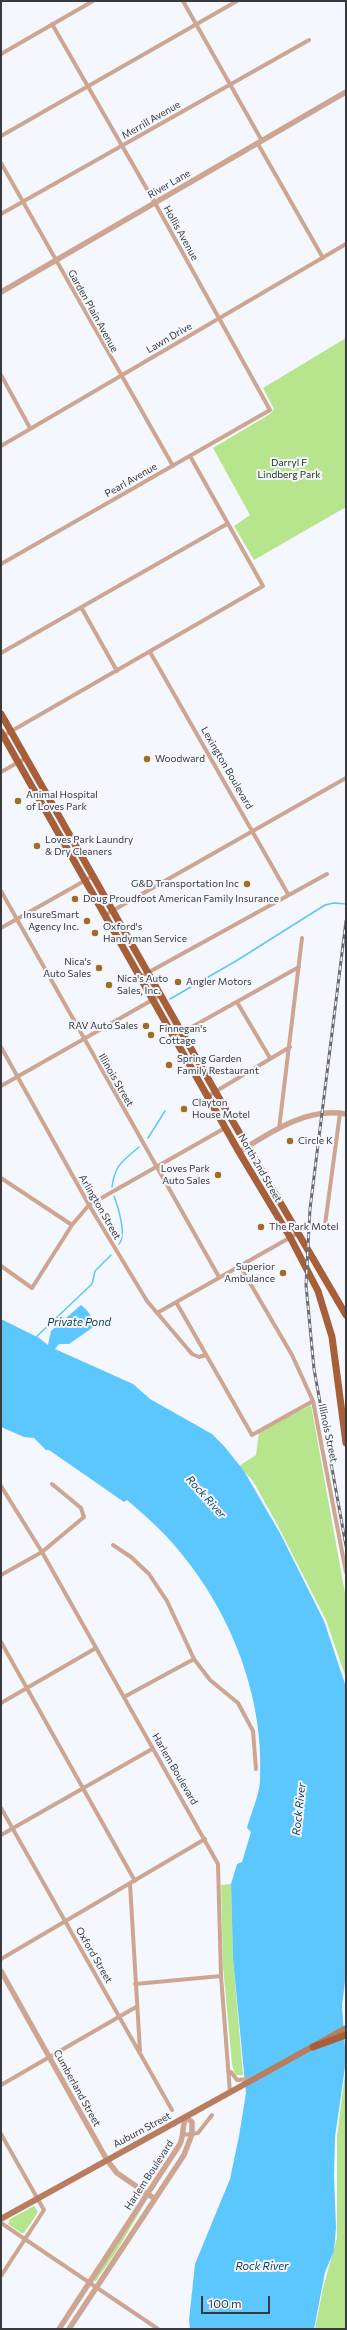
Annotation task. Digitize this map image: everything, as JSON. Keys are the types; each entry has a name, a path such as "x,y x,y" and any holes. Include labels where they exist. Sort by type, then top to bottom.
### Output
{"main road":[{"name":"North 2nd Street","path":"1,714 247,1147 346,1315"},
{"name":"North 2nd Street","path":"2,734 225,1128 290,1237 318,1291 325,1309 332,1338 346,1443"},
{"name":"Auburn Street","path":"1,2220 346,2028"},
{"path":"313,2047 346,2035"}],"street":[{"path":"1,54 93,1"},
{"path":"182,1 229,84 323,258"},
{"path":"1,136 237,1"},
{"name":"Hollis Avenue","path":"52,24 155,203 270,410"},
{"name":"Merrill Avenue","path":"1,214 309,40"},
{"name":"River Lane","path":"1,292 346,92"},
{"name":"Garden Plain Avenue","path":"1,164 120,376 173,466"},
{"name":"Lawn Drive","path":"1,446 346,244"},
{"path":"1,375 30,428"},
{"name":"Pearl Avenue","path":"1,564 270,410"},
{"path":"2,734 10,732 263,586 190,456"},
{"path":"1,653 227,524"},
{"path":"81,607 117,671"},
{"name":"Lexington Boulevard","path":"150,652 288,894"},
{"path":"1,772 26,758"},
{"path":"105,915 346,778"},
{"path":"140,977 288,894 327,874"},
{"path":"1,928 93,876"},
{"name":"Illinois Street","path":"1,891 219,1277"},
{"path":"279,1129 302,938"},
{"path":"174,1037 299,967"},
{"path":"1,1086 161,995"},
{"path":"237,1002 270,1058"},
{"name":"Arlington Street","path":"1,1047 89,1205 147,1300 192,1354 199,1357 206,1355"},
{"path":"208,1096 290,1047"},
{"path":"239,1152 297,1120 315,1114 343,1113 325,1225"},
{"path":"1,1266 32,1288 72,1225 89,1205 225,1128"},
{"path":"1,1178 72,1225"},
{"path":"157,1313 298,1233"},
{"name":"Illinois Street","path":"240,1266 292,1355 313,1401 346,1572"},
{"path":"176,1302 252,1435 313,1401"},
{"path":"1,1575 42,1552 84,1517 80,1508 52,1484"},
{"name":"Harlem Boulevard","path":"1,1486 42,1552 152,1749 206,1839 218,1864 221,1976 230,2093"},
{"path":"113,1545 131,1557 149,1574 167,1601 194,1659 210,1680 238,1703 253,1732 256,1769"},
{"path":"1,1642 135,1881"},
{"path":"1,1702 96,1648"},
{"path":"124,1697 194,1659"},
{"path":"1,1835 152,1749"},
{"name":"Oxford Street","path":"1,1808 172,2110"},
{"path":"1,1959 206,1839"},
{"path":"130,1884 136,2007 140,2053"},
{"name":"Cumberland Street","path":"1,1971 107,2160 117,2173 155,2199"},
{"path":"135,1984 221,1976"},
{"path":"1,2085 136,2007"},
{"path":"229,2068 237,2080 256,2078"},
{"path":"183,2135 198,2133 212,2114"},
{"path":"186,2117 192,2122 192,2134"},
{"name":"Harlem Boulevard","path":"59,2329 177,2149 183,2135 182,2125 186,2117"},
{"path":"1,2134 44,2210 1,2276"},
{"name":"Harlem Boulevard","path":"69,2329 184,2155 192,2134"},
{"path":"1,2223 158,2329"}],"green space":[{"name":"Darryl F Lindberg Park","path":"346,338 346,507 254,560 234,526 250,515 213,448 270,414 274,409 263,388"},
{"path":"311,1405 346,1599 346,1678 326,1620 277,1524 253,1481 239,1466 256,1455 259,1432"},
{"path":"231,1884 233,1959 243,2075 236,2075 232,2064 223,1966 221,1885"},
{"path":"346,2066 346,2329 315,2329 323,2288 337,2238 337,2137"},
{"path":"146,2201 116,2252 95,2282 94,2279"},
{"path":"34,2206 38,2212 24,2233 21,2233 8,2224 10,2219"}],"water":[{"name":"Rock River","path":"81,1305 92,1318 94,1323 92,1328 69,1344 59,1344 55,1349 133,1384 150,1399 212,1434 224,1446 244,1471 281,1535 324,1621 346,1687 346,1973 342,2006 346,2060 335,2137 334,2176 336,2228 334,2251 325,2272 314,2329 190,2329 189,2320 195,2264 230,2179 246,2093 233,1959 231,1884 237,1864 242,1862 251,1832 247,1828 257,1799 260,1781 260,1748 256,1714 249,1682 238,1650 224,1619 208,1590 188,1562 167,1537 127,1500 124,1502 49,1450 46,1450 34,1438 24,1437 1,1427 1,1319 39,1338 48,1345 51,1331"}],"waterway":[{"path":"170,999 236,961 325,905 334,903 346,904"},
{"path":"148,1138 165,1111"},
{"path":"112,1187 113,1179 118,1168 124,1160 139,1147"},
{"path":"114,1196 122,1227 121,1240 119,1244"},
{"name":"Private Pond","path":"34,1339 92,1284 95,1271 111,1255"}],"railway":[{"path":"346,921 310,1209 306,1285 314,1369 346,1546"}],"place":[{"name":"Woodward","path":"147,759"},
{"name":"Animal Hospital of Loves Park","path":"18,801"},
{"name":"Loves Park Laundry & Dry Cleaners","path":"37,846"},
{"name":"G&D Transportation Inc","path":"247,884"},
{"name":"Doug Proudfoot American Family Insurance","path":"75,899"},
{"name":"InsureSmart Agency Inc.","path":"87,921"},
{"name":"Oxford's Handyman Service","path":"95,933"},
{"name":"Nica's Auto Sales","path":"99,968"},
{"name":"Angler Motors","path":"178,982"},
{"name":"Nica's Auto Sales, Inc.","path":"109,985"},
{"name":"RAV Auto Sales","path":"146,1026"},
{"name":"Finnegan's Cottage","path":"151,1035"},
{"name":"Spring Garden Family Restaurant","path":"169,1065"},
{"name":"Clayton House Motel","path":"184,1109"},
{"name":"Circle K","path":"290,1141"},
{"name":"Loves Park Auto Sales","path":"218,1175"},
{"name":"The Park Motel","path":"261,1227"},
{"name":"Superior Ambulance","path":"283,1273"}]}
